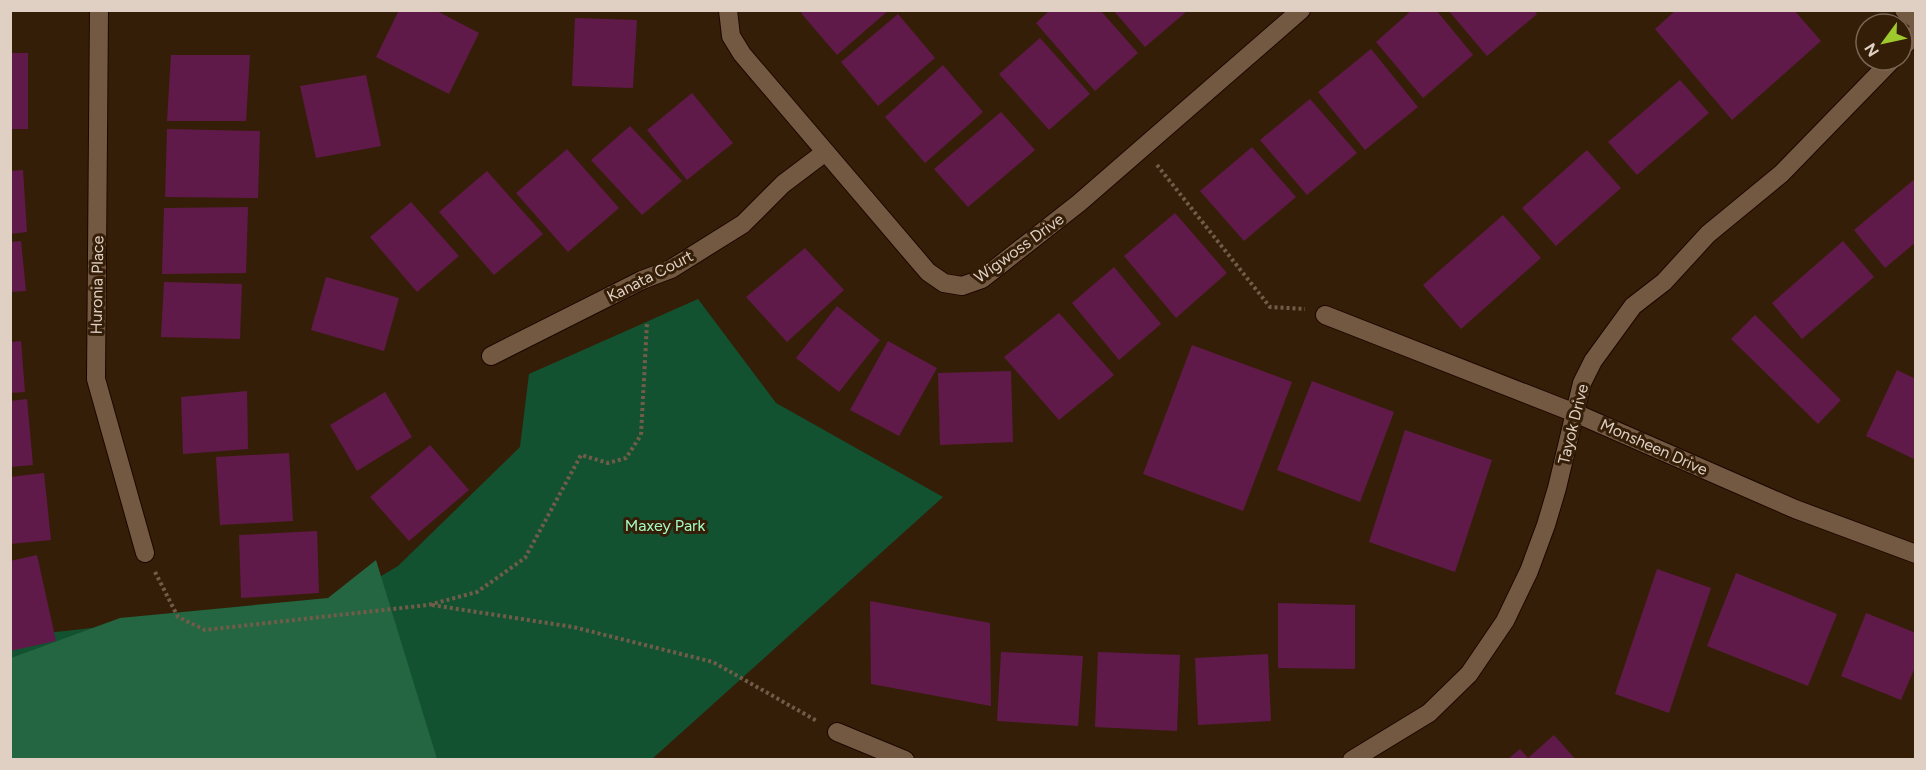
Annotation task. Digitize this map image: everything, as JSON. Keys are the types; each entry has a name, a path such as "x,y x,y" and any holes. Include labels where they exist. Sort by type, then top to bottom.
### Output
{"street":[{"name":"Huronia Place","path":"99,10 96,379 145,553"},
{"name":"Wigwoss Drive","path":"728,10 731,36 742,54 824,153 928,272 944,283 962,286 982,279 1079,203 1301,10"},
{"path":"1904,10 1916,20"},
{"name":"Tayok Drive","path":"1352,759 1429,713 1469,674 1505,621 1529,571 1546,525 1582,383 1593,361 1633,306 1664,282 1708,234 1781,174 1880,72"},
{"name":"Kanata Court","path":"491,356 642,280 671,269 743,224 783,184 824,153"},
{"name":"Monsheen Drive","path":"1325,315 1575,412 1795,509 1916,554"},
{"path":"837,732 905,759"}],"path":[{"path":"1143,148 1270,307 1305,309 1325,315"},
{"path":"145,553 178,617 205,630 428,605 477,592 525,558 580,455 608,463 626,458 641,435 647,323"},
{"path":"428,605 573,627 713,663 837,732"}],"green space":[{"name":"Maxey Park","path":"698,299 776,403 943,497 652,759 11,759 10,637 339,601 398,566 520,447 529,374"},
{"path":"376,560 437,759 11,759 11,658 120,618 328,598"}],"building":[{"path":"399,10 435,10 479,33 449,94 376,57"},
{"path":"804,10 889,10 837,55 801,13"},
{"path":"1050,10 1100,10 1138,53 1095,91 1036,23"},
{"path":"1113,10 1184,10 1186,12 1145,47"},
{"path":"1412,10 1436,10 1473,55 1423,98 1376,42"},
{"path":"1448,10 1534,10 1537,14 1487,56"},
{"path":"1676,10 1794,10 1821,41 1732,120 1655,29"},
{"path":"898,14 935,58 878,106 841,62"},
{"path":"575,18 637,20 633,88 572,86"},
{"path":"1040,38 1090,94 1049,130 999,74"},
{"path":"1371,49 1418,107 1365,150 1318,92"},
{"path":"10,53 28,53 28,129 10,129"},
{"path":"171,55 250,55 246,121 167,121"},
{"path":"943,65 983,112 925,163 885,117"},
{"path":"366,75 381,146 316,158 300,86"},
{"path":"1680,80 1709,113 1637,175 1608,142"},
{"path":"692,93 733,143 687,180 647,130"},
{"path":"1310,99 1357,153 1307,195 1260,140"},
{"path":"1001,112 1035,150 968,207 934,169"},
{"path":"630,126 682,181 642,215 591,160"},
{"path":"167,129 260,131 258,198 165,197"},
{"path":"1252,147 1296,197 1244,241 1200,191"},
{"path":"567,149 619,208 568,252 516,193"},
{"path":"1587,150 1621,188 1556,246 1522,208"},
{"path":"23,170 27,232 10,234 10,171"},
{"path":"487,171 543,234 494,275 439,212"},
{"path":"1916,178 1916,242 1885,268 1854,230"},
{"path":"411,202 459,256 417,292 370,237"},
{"path":"248,207 246,273 162,274 164,208"},
{"path":"1175,213 1227,273 1176,318 1124,256"},
{"path":"1503,215 1541,258 1461,329 1423,285"},
{"path":"21,241 26,291 10,292 10,242"},
{"path":"1843,241 1874,277 1802,339 1772,303"},
{"path":"805,248 844,290 787,342 746,297"},
{"path":"1114,267 1161,324 1119,360 1072,303"},
{"path":"326,277 399,298 384,351 311,330"},
{"path":"164,282 242,284 240,339 161,337"},
{"path":"837,306 880,340 839,392 796,358"},
{"path":"1059,313 1114,375 1059,420 1004,357"},
{"path":"1755,315 1841,400 1818,424 1731,339"},
{"path":"21,341 25,392 10,393 10,342"},
{"path":"888,341 937,368 899,436 850,410"},
{"path":"1192,345 1292,382 1243,511 1143,474"},
{"path":"1897,370 1916,379 1916,460 1866,436"},
{"path":"1011,371 1013,442 940,445 938,373"},
{"path":"1312,381 1394,412 1360,502 1277,470"},
{"path":"247,391 248,449 183,454 181,397"},
{"path":"385,392 412,437 357,471 330,425"},
{"path":"27,399 33,465 10,467 10,401"},
{"path":"1405,430 1492,460 1455,572 1369,542"},
{"path":"430,445 469,490 409,541 370,497"},
{"path":"289,453 293,521 220,525 216,457"},
{"path":"44,473 51,540 10,544 10,477"},
{"path":"317,531 319,593 241,598 239,535"},
{"path":"37,555 56,641 10,651 10,561"},
{"path":"1657,569 1711,588 1669,713 1615,694"},
{"path":"1736,573 1837,614 1808,686 1707,646"},
{"path":"870,601 990,623 991,706 871,684"},
{"path":"1278,603 1355,605 1355,669 1278,668"},
{"path":"1866,613 1916,633 1916,665 1901,700 1841,676"},
{"path":"1001,652 1083,656 1078,726 997,721"},
{"path":"1098,652 1180,655 1177,731 1095,727"},
{"path":"1268,654 1271,721 1198,725 1195,658"},
{"path":"1554,735 1576,760 1507,760 1520,749 1528,758"}]}
